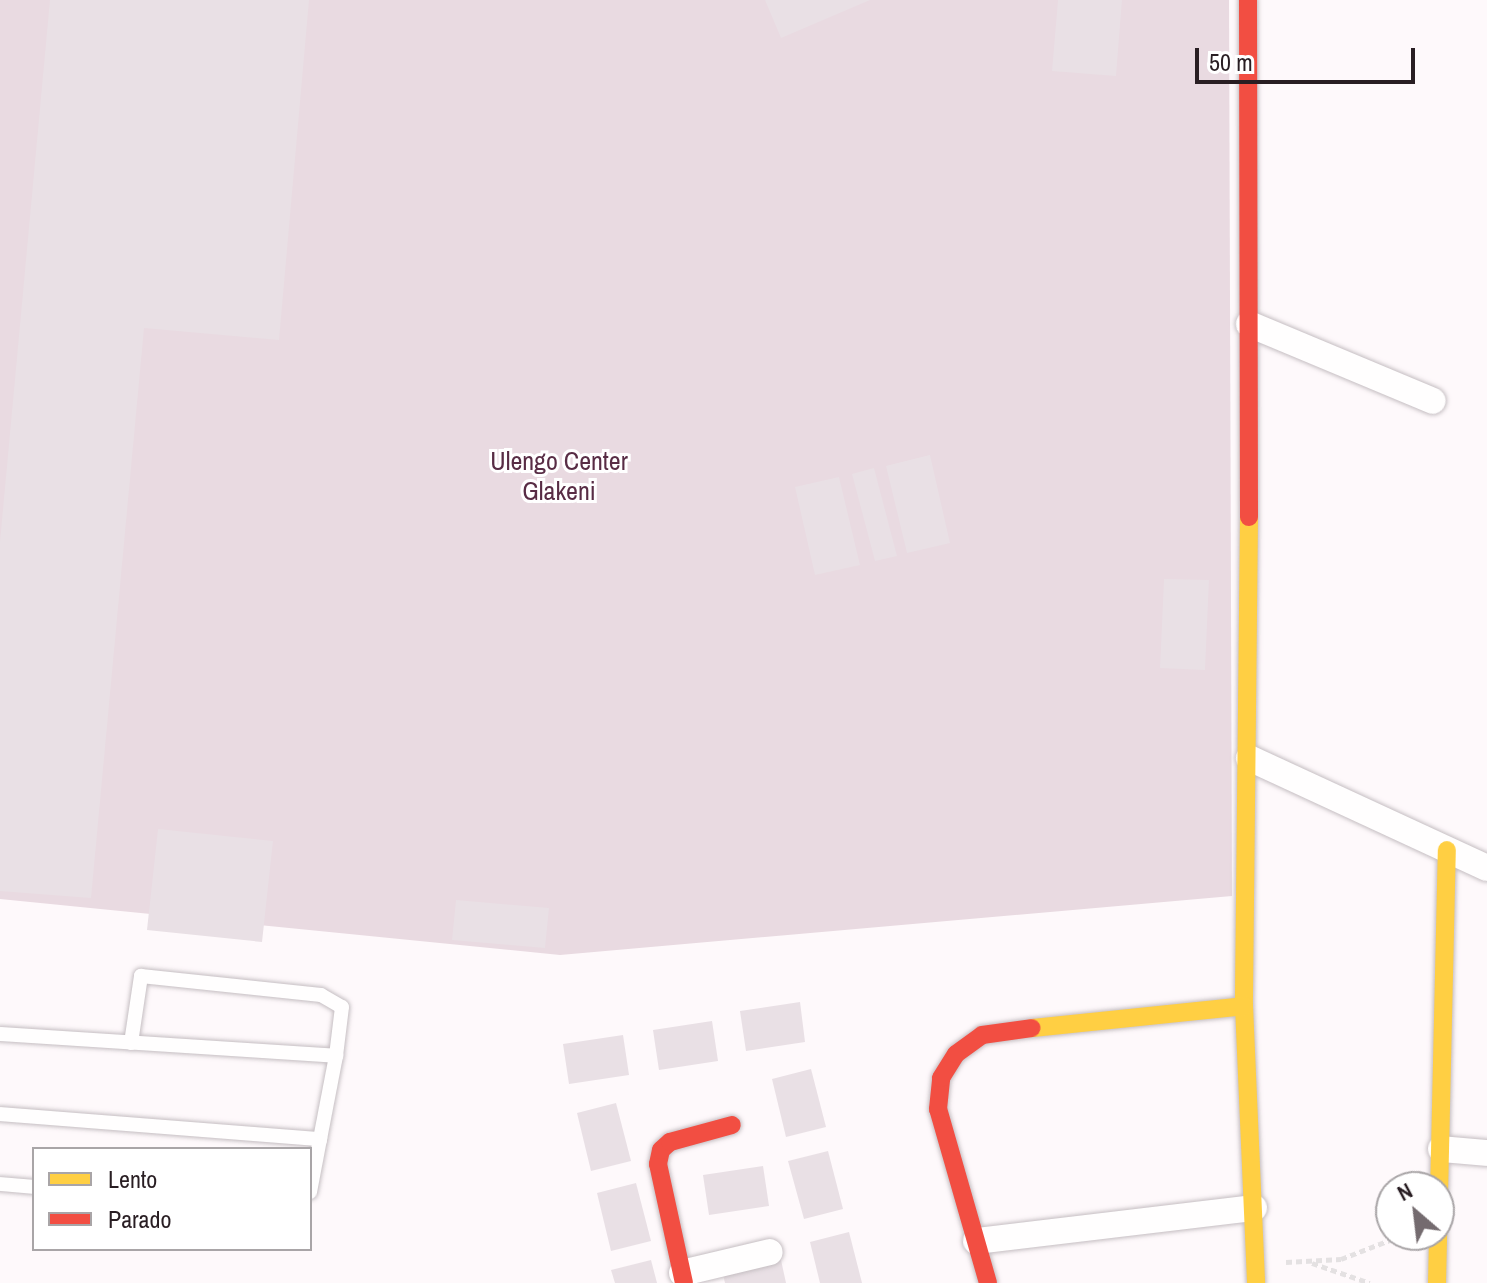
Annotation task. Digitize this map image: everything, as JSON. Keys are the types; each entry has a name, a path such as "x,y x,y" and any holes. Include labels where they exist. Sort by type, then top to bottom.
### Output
{"street":[{"path":"1248,0 1249,758 1244,1006 1256,1283"},
{"path":"1249,324 1433,401"},
{"path":"1249,758 1487,868"},
{"path":"1437,1283 1447,850"},
{"path":"988,1283 938,1109 941,1078 962,1048 1003,1031 1244,1006"},
{"path":"732,1125 670,1142 661,1150 658,1164 683,1278 770,1252"},
{"path":"1441,1149 1487,1153"},
{"path":"976,1241 1254,1208"}],"lane":[{"path":"131,1043 141,976 321,995 342,1007 312,1181"},
{"path":"0,1034 336,1056"},
{"path":"0,1114 320,1139"},
{"path":"0,1184 32,1187"}],"path":[{"path":"1257,1261 1311,1263 1375,1250"},
{"path":"1311,1263 1370,1283"}],"green space":[{"name":"Ulengo Center Glakeni","path":"0,0 1229,0 1232,896 560,955 0,899"}],"building":[{"path":"50,0 309,0 279,340 144,328 91,898 0,891 0,542"},
{"path":"765,0 870,0 781,38"},
{"path":"1058,0 1122,0 1116,76 1052,71"},
{"path":"930,455 950,543 907,553 886,466"},
{"path":"874,468 897,556 875,561 852,474"},
{"path":"839,477 860,565 815,575 795,487"},
{"path":"1164,579 1209,580 1205,670 1160,668"},
{"path":"158,829 273,841 262,942 147,930"},
{"path":"456,900 549,908 545,948 452,940"},
{"path":"800,1002 805,1042 746,1051 740,1011"},
{"path":"712,1021 718,1061 659,1070 653,1030"},
{"path":"623,1035 629,1075 569,1084 563,1044"},
{"path":"811,1069 826,1127 786,1137 772,1079"},
{"path":"616,1103 631,1161 591,1171 577,1113"},
{"path":"828,1151 843,1209 804,1219 788,1161"},
{"path":"763,1166 769,1206 709,1215 703,1175"},
{"path":"636,1183 651,1241 611,1251 597,1193"},
{"path":"849,1232 862,1283 820,1283 810,1242"},
{"path":"651,1260 657,1283 615,1283 611,1270"},
{"path":"781,1260 786,1283 725,1283 723,1274"}],"traffic: slow":[{"path":"1249,517 1244,1006 1256,1283"},
{"path":"1437,1283 1447,850"},
{"path":"1032,1028 1244,1006"}],"traffic: jam":[{"path":"1248,0 1249,517"},
{"path":"988,1283 938,1109 941,1078 956,1054 982,1035 1032,1028"},
{"path":"684,1283 658,1164 661,1150 670,1142 732,1125"}]}
